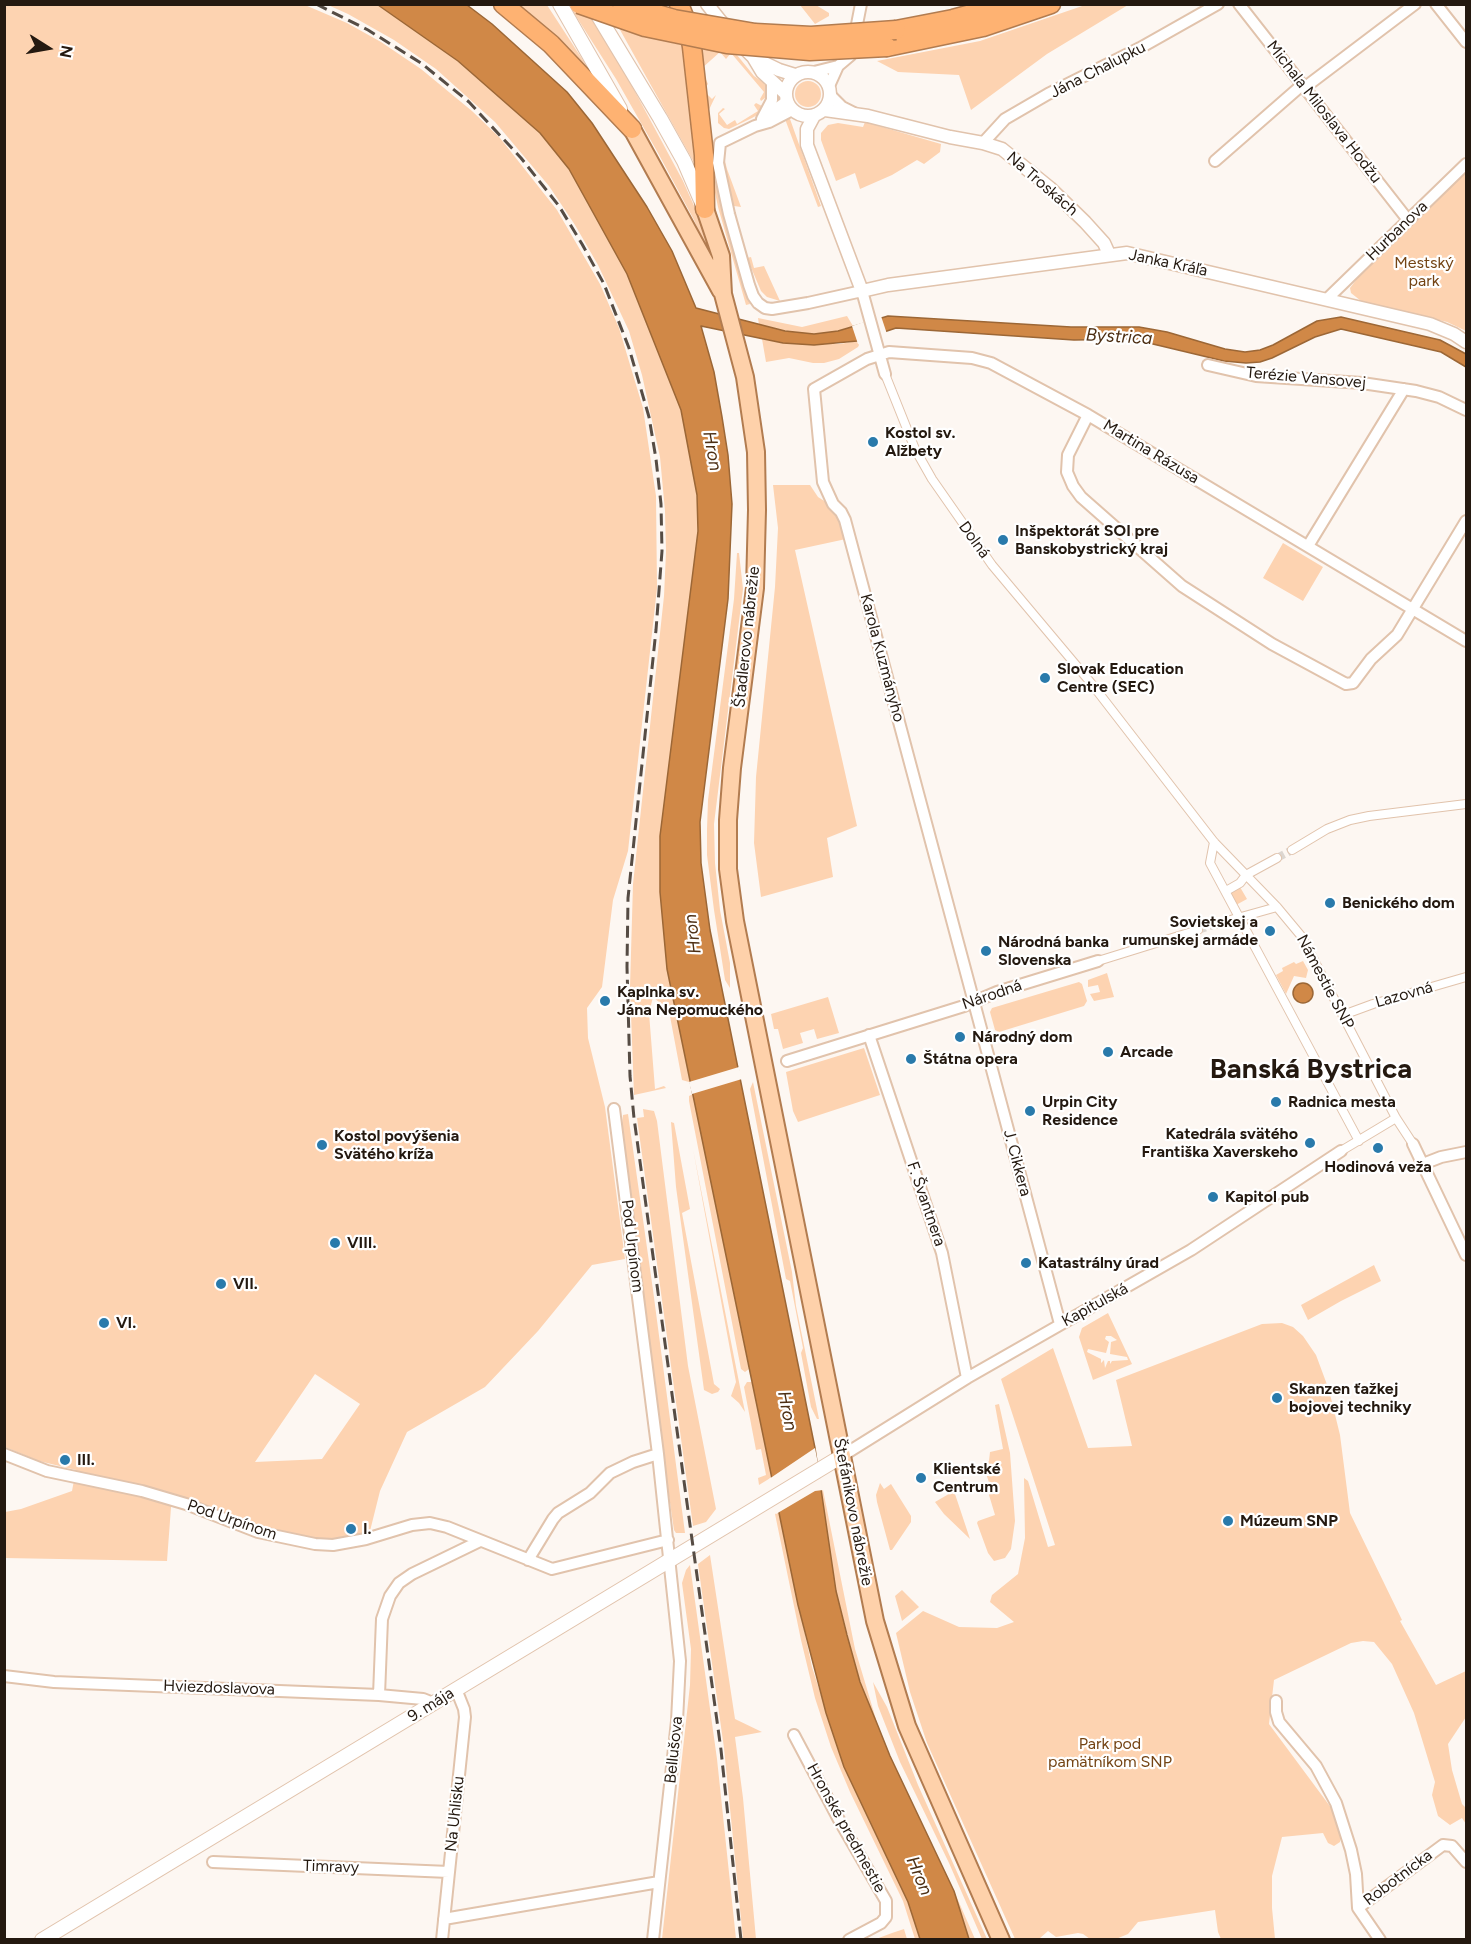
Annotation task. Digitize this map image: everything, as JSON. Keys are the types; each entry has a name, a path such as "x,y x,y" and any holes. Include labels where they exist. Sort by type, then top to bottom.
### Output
{"highway":[{"path":"503,4 551,44 632,129"},
{"path":"579,4 645,27 727,44 810,51 887,47 957,34 1010,19 1051,4"},
{"path":"622,4 675,19 756,33 811,36 896,30 953,19 1008,4"},
{"path":"679,4 689,29 692,47 704,155 705,209"}],"main road":[{"path":"560,4 723,294"},
{"path":"592,4 684,161 705,209"},
{"name":"Štadlerovo nábrežie","path":"705,209 721,256 723,294 745,377 756,452 757,510 754,588 730,785 728,845 735,921 763,1067"},
{"name":"Štefánikovo nábrežie","path":"763,1067 875,1621 897,1697 917,1752 1001,1940"},
{"name":"9. mája","path":"42,1940 842,1456"}],"street":[{"path":"706,4 753,57 762,72 799,115 820,113"},
{"path":"838,66 820,113 807,129 807,145 861,291 808,303 772,309 765,308 753,296 729,214 718,163 720,144 759,123 788,102 790,81 795,75 838,66 851,55 861,4"},
{"name":"Jána Chalupku","path":"983,143 1005,119 1048,94 1149,44 1218,4"},
{"name":"Michala Miloslava Hodžu","path":"1239,4 1408,220"},
{"path":"1215,161 1303,87 1414,4"},
{"path":"1436,4 1467,42"},
{"path":"753,57 795,75"},
{"path":"814,72 826,80 830,91"},
{"path":"759,123 772,100 772,81"},
{"name":"Na Troskách","path":"830,91 842,107 854,113 1002,149 1050,188 1085,222 1104,243 1109,254"},
{"name":"Na Troskách","path":"820,113 854,113"},
{"name":"Hurbanova","path":"1327,299 1467,164"},
{"name":"Janka Kráľa","path":"861,291 888,285 1127,253 1430,324 1467,342"},
{"name":"Dolná","path":"861,291 885,374 915,449 950,506 1010,588 1091,682 1214,842 1246,875"},
{"path":"880,355 889,352 933,354 982,360 1035,385 1088,415"},
{"name":"Karola Kuzmányho","path":"880,355 867,359 818,386 813,393 823,482 833,504 845,520 975,1001"},
{"name":"Terézie Vansovej","path":"1208,365 1256,376 1362,383 1404,389 1439,397 1467,410"},
{"path":"1308,546 1404,389"},
{"name":"Martina Rázusa","path":"1466,521 1412,609 1395,637 1371,659 1353,683 1346,684 1317,670 1240,625 1173,579 1093,509 1076,490 1067,472 1068,455 1088,415 1412,609 1467,641"},
{"path":"1292,850 1328,829 1350,820 1467,804"},
{"path":"1214,842 1210,863 1359,1141"},
{"path":"1226,891 1240,884 1246,875 1277,858"},
{"name":"Námestie SNP","path":"1246,875 1277,907 1308,948 1396,1118 1413,1144"},
{"path":"1216,924 1277,907"},
{"name":"Národná","path":"787,1061 997,992 1198,930"},
{"name":"Lazovná","path":"1343,1015 1373,1004 1467,978"},
{"name":"J. Cikkera","path":"975,1001 1060,1324"},
{"name":"F. Švantnera","path":"869,1035 942,1253 967,1378"},
{"name":"Pod Urpínom","path":"614,1109 671,1561"},
{"path":"1343,1150 1396,1118"},
{"path":"1413,1144 1467,1255"},
{"name":"Kapitulská","path":"842,1456 967,1378 1191,1250 1343,1150"},
{"path":"1423,1164 1441,1157 1467,1152"},
{"name":"Pod Urpínom","path":"4,1454 47,1471 142,1491 186,1504 258,1532 294,1541 333,1545 366,1539 412,1525 430,1523 447,1527 546,1567 558,1568 668,1540"},
{"path":"528,1560 558,1513 590,1493 610,1473 658,1454"},
{"path":"379,1695 382,1619 390,1596 399,1583 412,1574 480,1541"},
{"name":"Bellušova","path":"653,1940 680,1687 680,1644 671,1561"},
{"name":"Hviezdoslavova","path":"4,1676 54,1682 379,1695 423,1699 433,1703"},
{"name":"Na Uhlisku","path":"442,1940 465,1717 456,1689"},
{"path":"1276,1701 1276,1712 1280,1722 1316,1766 1336,1803 1352,1850 1358,1908 1380,1940"},
{"name":"Hronské predmestie","path":"794,1735 886,1901 885,1917 880,1923 849,1940"},
{"name":"Robotnícka","path":"1358,1908 1443,1845 1452,1846 1467,1862"},
{"name":"Timravy","path":"213,1862 449,1872"},
{"path":"444,1919 659,1882"}],"green space":[{"path":"1088,4 1128,5 1047,54 971,110 959,75 898,72 877,61 980,41"},
{"path":"5,5 305,5 347,23 381,42 421,69 472,111 500,138 557,210 600,284 619,328 643,408 656,496 657,588 628,851 613,900 602,987 587,1008 588,1038 605,1107 625,1259 592,1265 538,1331 485,1387 407,1432 380,1491 369,1535 343,1540 310,1538 265,1528 172,1494 167,1561 5,1558 5,1512 21,1509 72,1491 76,1470 39,1461 5,1447","holes":["315,1374 360,1404 322,1459 255,1462"]},
{"path":"328,5 378,5 458,61 540,133 569,169 627,274 681,410 697,495 698,531 660,836 660,892 667,969 689,1082 682,1080 669,1011 653,997 649,1013 655,1089 664,1086 666,1088 634,1095 630,987 633,884 664,596 666,552 660,457 642,375 629,331 598,265 575,225 549,186 495,122 436,69 394,40"},
{"path":"515,5 547,5 588,68 587,71"},
{"path":"800,5 816,5 829,13 829,16 815,24"},
{"path":"572,10 591,18 625,73 683,181 699,217 712,258 658,153 616,79"},
{"path":"619,28 685,46 696,166"},
{"path":"696,43 733,50 754,76 763,82 768,94 767,101 765,98 761,101 764,92 731,53 726,59 720,52 701,69 708,84 703,90 712,99 716,95 707,114 715,178 750,304 746,305 712,178"},
{"path":"808,81 817,85 821,94 817,103 808,107 799,103 795,94 799,85"},
{"path":"756,103 764,107 752,118 729,129 718,123 718,113 723,108 725,109 719,114 727,125 735,120 737,124 758,111 754,105"},
{"path":"785,119 790,119 821,206 818,207"},
{"path":"865,122 941,144 940,152 924,164 917,160 892,175 860,189 855,173 836,181 821,140 821,133 828,125 838,123 863,127"},
{"path":"725,161 741,207 734,206 731,202"},
{"name":"Mestský park","path":"1466,172 1466,331 1447,322 1361,301 1351,293 1350,288 1359,276"},
{"path":"751,257 754,268 764,266 780,301 767,297 761,291 747,258"},
{"path":"847,316 853,326 838,331 814,334 759,325 758,318 802,327"},
{"path":"762,339 783,343 840,344 857,341 859,345 839,359 824,363 789,358 766,362"},
{"path":"773,485 810,485 818,497 837,509 846,539 795,550 857,826 827,838 833,877 761,897 754,843 756,777 775,587 778,528"},
{"path":"1283,543 1323,567 1303,601 1263,578"},
{"path":"737,553 739,553 743,589 714,824 715,863 720,910 730,963 730,988 725,980 714,910 707,855 707,829 708,800 734,599"},
{"path":"1240,887 1247,899 1236,905 1229,893"},
{"path":"1303,961 1308,970 1306,978 1294,976 1286,994 1276,975 1283,971 1282,968 1294,962 1296,964"},
{"path":"1107,973 1114,997 1094,1001 1090,994 1100,992 1098,985 1088,987 1088,980"},
{"path":"1079,982 1082,984 1087,1001 1084,1006 999,1032 995,1030 990,1012 992,1008"},
{"path":"828,997 839,1033 817,1039 814,1029 800,1033 803,1043 783,1049 778,1029 774,1029 771,1014"},
{"path":"864,1048 880,1095 798,1122 793,1111 786,1072"},
{"path":"753,1082 819,1419 811,1407 801,1353 803,1348 790,1281 786,1279 750,1089"},
{"path":"693,1094 749,1369 745,1372 741,1369 689,1101 689,1096"},
{"path":"643,1109 654,1111 657,1121 688,1366 716,1509 706,1522 693,1526 637,1118 644,1117"},
{"path":"628,1114 685,1533 676,1533 674,1530 663,1455 622,1123 623,1115"},
{"path":"671,1122 674,1123 690,1209 682,1213 714,1384 720,1389 712,1394 704,1390 676,1187"},
{"path":"693,1149 745,1412 731,1396 736,1382"},
{"path":"1374,1265 1381,1281 1308,1320 1301,1305"},
{"path":"1108,1313 1132,1364 1093,1380 1079,1337 1082,1328","holes":["1106,1336 1117,1340 1111,1342 1110,1354 1127,1357 1128,1360 1112,1361 1110,1364 1108,1361 1105,1368 1104,1360 1101,1363 1101,1359 1087,1352 1088,1349 1106,1353 1109,1342 1105,1339"]},
{"name":"Park pod pamätníkom SNP","path":"1282,1323 1293,1327 1303,1336 1316,1355 1329,1390 1340,1435 1350,1513 1402,1620 1400,1621 1436,1685 1466,1671 1466,1717 1448,1744 1452,1770 1462,1804 1466,1808 1466,1824 1462,1818 1450,1825 1438,1816 1432,1795 1435,1782 1414,1713 1392,1664 1374,1642 1351,1643 1274,1680 1269,1724 1335,1813 1341,1836 1340,1842 1334,1846 1328,1843 1323,1833 1282,1837 1272,1876 1275,1939 1221,1939 1215,1910 1138,1922 1128,1934 1116,1939 1090,1939 1078,1933 1056,1937 1048,1931 1039,1939 1015,1939 927,1743 910,1692 896,1633 923,1611 959,1627 997,1628 1014,1622 990,1602 992,1595 1018,1574 1025,1538 1024,1478 1028,1481 1048,1547 1055,1545 1001,1379 1053,1348 1088,1448 1132,1446 1116,1380 1262,1324"},
{"path":"747,1382 752,1382 772,1477 759,1485 758,1478 766,1475 761,1449 756,1450 744,1387"},
{"path":"999,1404 1010,1453 1015,1521 1011,1549 1005,1558 994,1561 988,1553 977,1523 995,1515 989,1495 992,1491 983,1465 989,1461 990,1452 1003,1449 995,1405"},
{"path":"880,1483 884,1489 891,1484 911,1516 911,1522 892,1550 890,1550 877,1502 876,1495"},
{"path":"823,1490 855,1649 878,1726 860,1682 836,1591 820,1491"},
{"path":"954,1491 970,1539 935,1502"},
{"path":"779,1512 812,1667 844,1767 908,1902 920,1939 915,1939 903,1901 850,1792 831,1747 815,1698 801,1640 775,1514"},
{"path":"710,1555 735,1719 762,1732 735,1737 756,1939 743,1939 724,1748 698,1564"},
{"path":"690,1565 717,1759 736,1939 662,1939 690,1685 691,1649 682,1583"},
{"path":"902,1590 919,1607 902,1621 895,1596"},
{"path":"873,1682 887,1707 918,1785 987,1939 982,1939 949,1863 900,1762 878,1706"},
{"path":"954,1891 975,1939 969,1939"},
{"path":"904,1929 907,1939 876,1939 892,1933"}],"water":[{"path":"378,5 467,5 492,24 567,92 592,123 647,207 672,251 696,308 785,331 814,334 838,331 888,316 1071,327 1139,327 1245,352 1273,345 1317,321 1341,317 1440,340 1466,354 1466,367 1441,352 1341,329 1315,337 1272,358 1246,363 1224,361 1132,339 1074,340 896,328 857,341 814,345 783,343 701,326 714,372 722,417 732,504 728,599 700,822 701,863 710,930 815,1448 836,1591 847,1635 860,1682 890,1756 954,1891 969,1939 920,1939 908,1902 844,1767 826,1713 798,1605 667,969 660,892 660,836 698,531 697,495 681,410 627,274 569,169 540,133 458,61"},
{"path":"1303,983 1310,986 1313,993 1310,1000 1303,1003 1296,1000 1293,993 1296,986"}],"pier":[{"path":"881,316 887,334 858,344 852,326"},
{"path":"739,1067 742,1079 692,1094 689,1082"},
{"path":"815,1448 823,1490 815,1491 776,1514 769,1479"}],"tunnel":[{"path":"1277,858 1292,850"},
{"path":"1198,930 1216,924"}],"railway":[{"path":"316,4 368,30 421,63 469,102 521,158 559,206 604,284 629,348 649,417 661,504 662,551 628,898 630,1076 721,1750 741,1940"}],"place":[{"name":"Kostol sv. Alžbety","path":"873,442"},
{"name":"Inšpektorát SOI pre Banskobystrický kraj","path":"1003,540"},
{"name":"Slovak Education Centre (SEC)","path":"1045,678"},
{"name":"Benického dom","path":"1330,903"},
{"name":"Sovietskej a rumunskej armáde","path":"1270,931"},
{"name":"Národná banka Slovenska","path":"986,951"},
{"name":"Kaplnka sv. Jána Nepomuckého","path":"605,1001"},
{"name":"Národný dom","path":"960,1037"},
{"name":"Arcade","path":"1108,1052"},
{"name":"Štátna opera","path":"911,1059"},
{"name":"Radnica mesta","path":"1276,1102"},
{"name":"Urpin City Residence","path":"1030,1111"},
{"name":"Katedrála svätého Františka Xaverskeho","path":"1310,1143"},
{"name":"Kostol povýšenia Svätého kríža","path":"322,1145"},
{"name":"Hodinová veža","path":"1378,1148"},
{"name":"Kapitol pub","path":"1213,1197"},
{"name":"VIII.","path":"335,1243"},
{"name":"Katastrálny úrad","path":"1026,1263"},
{"name":"VII.","path":"221,1284"},
{"name":"VI.","path":"104,1323"},
{"name":"Skanzen ťažkej bojovej techniky","path":"1277,1398"},
{"name":"III.","path":"65,1460"},
{"name":"Klientské Centrum","path":"921,1478"},
{"name":"Múzeum SNP","path":"1228,1521"},
{"name":"I.","path":"351,1529"}],"district":[{"name":"Banská Bystrica","path":"1311,1070"}],"water label":[{"name":"Bystrica","path":"1119,337"},
{"name":"Hron","path":"712,451"},
{"name":"Hron","path":"693,934"},
{"name":"Hron","path":"787,1411"},
{"name":"Hron","path":"919,1876"}]}
